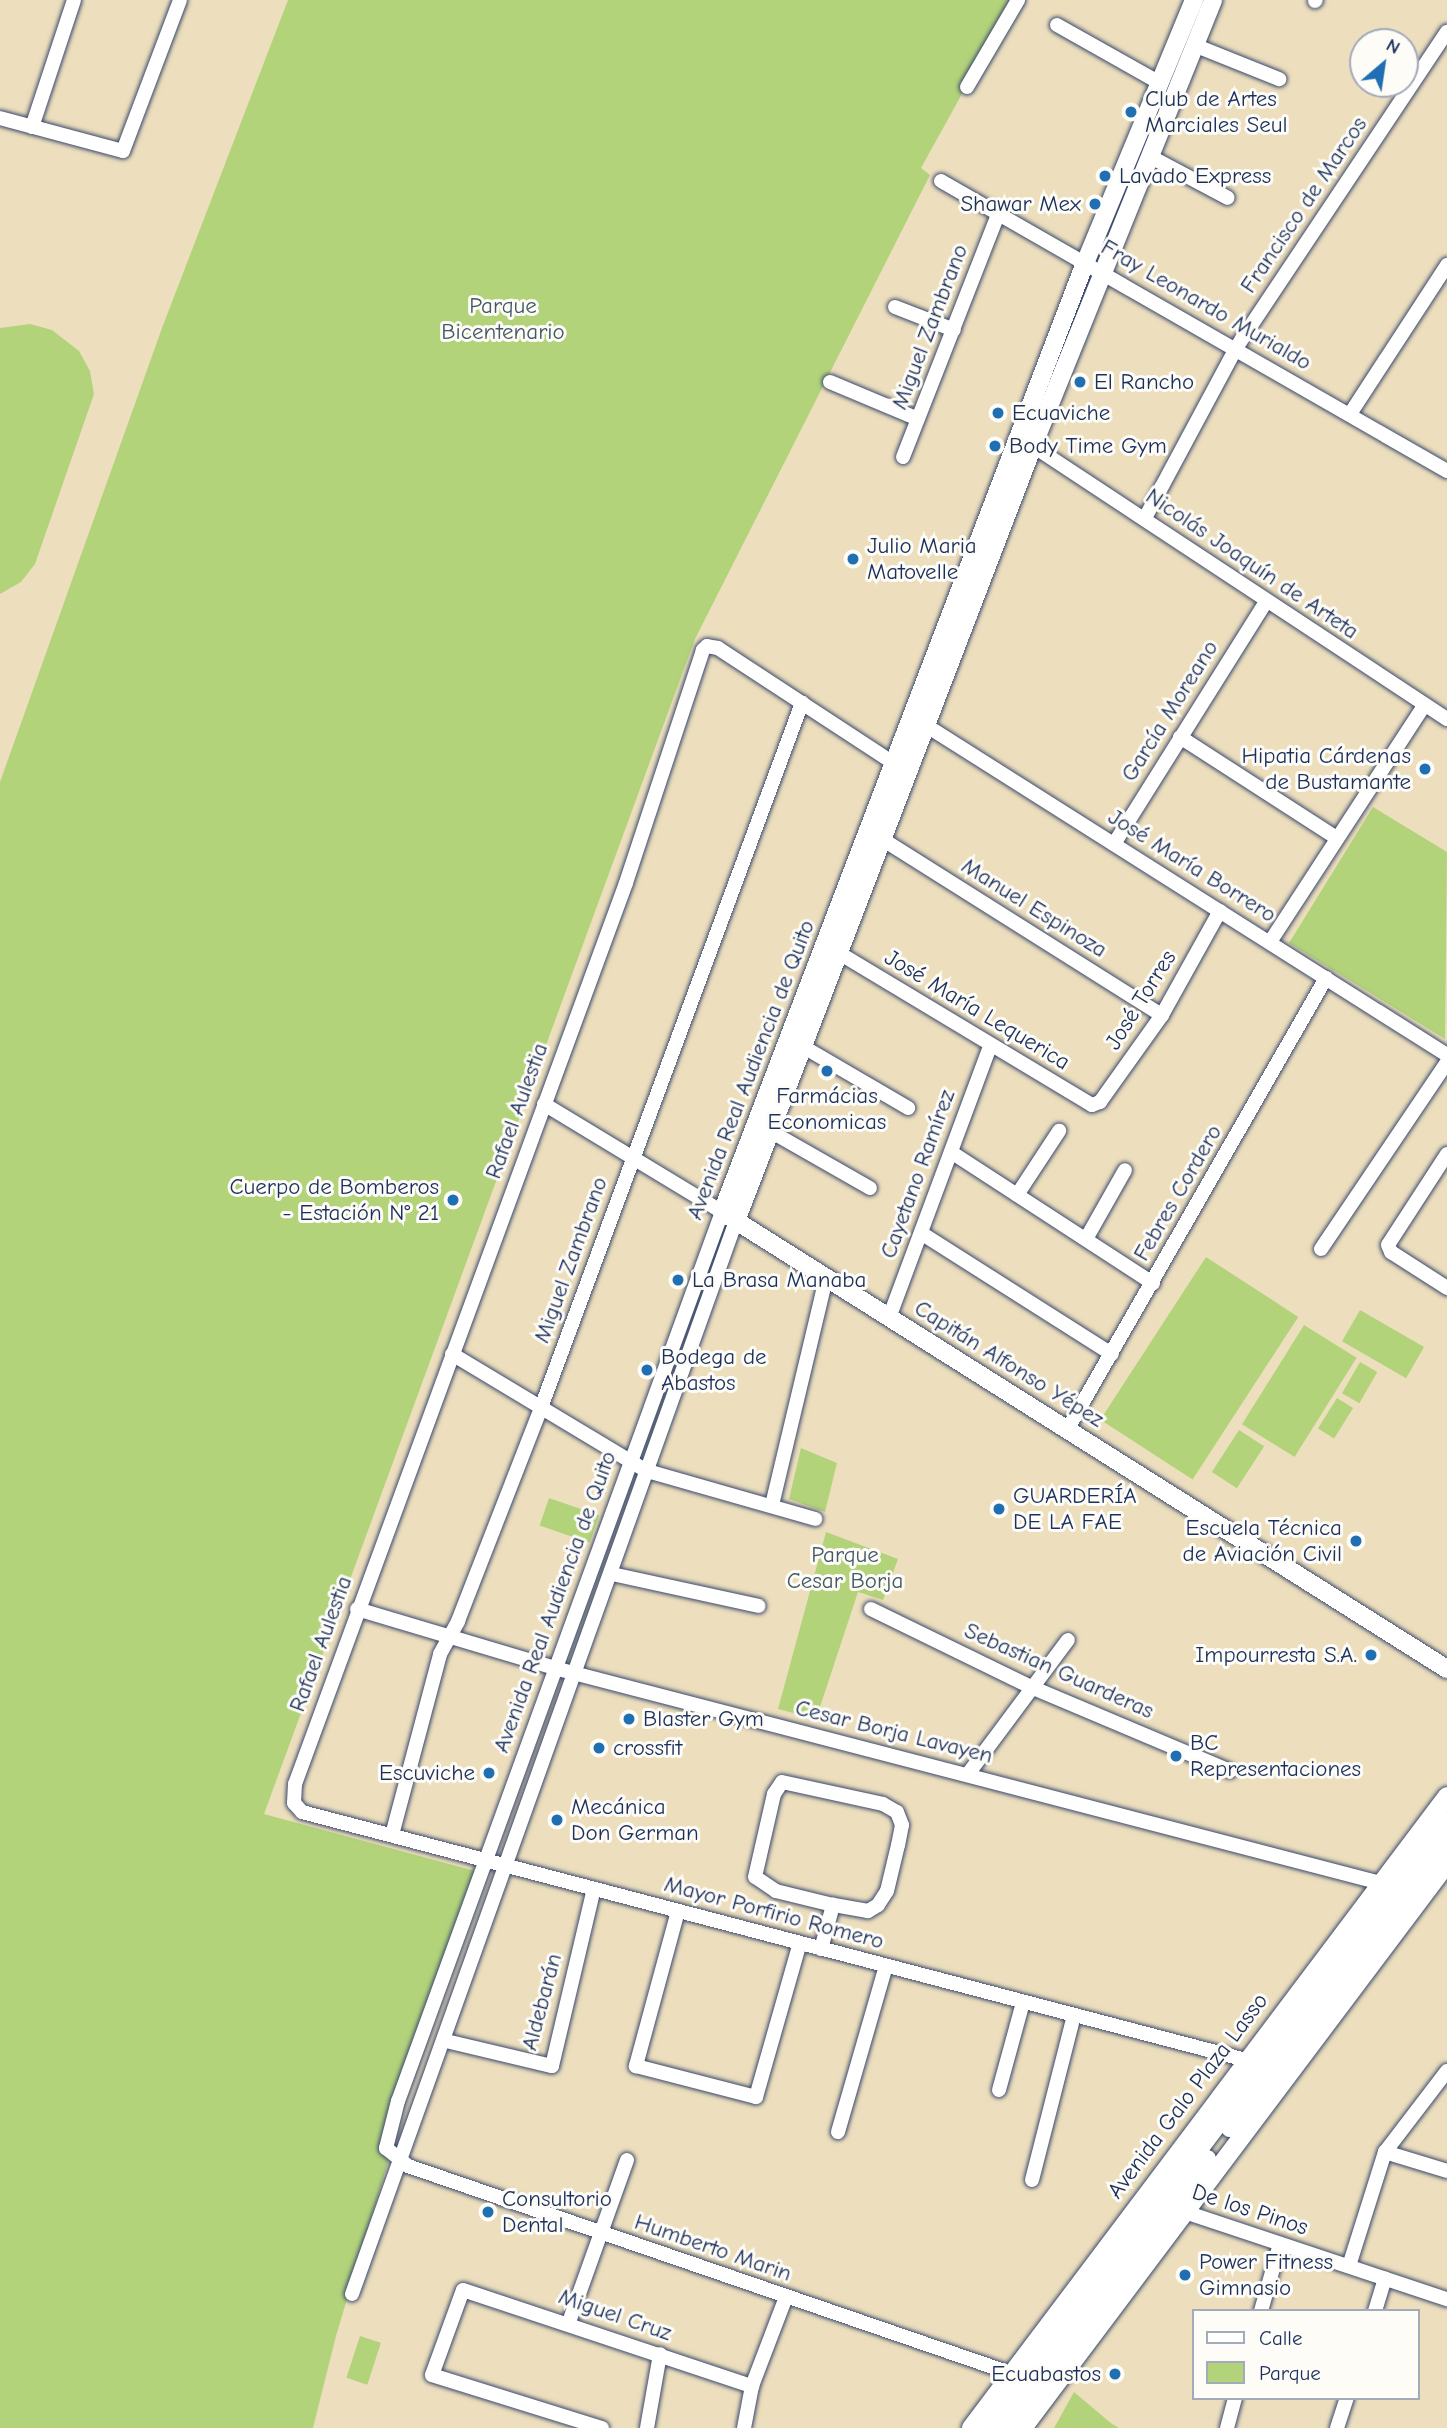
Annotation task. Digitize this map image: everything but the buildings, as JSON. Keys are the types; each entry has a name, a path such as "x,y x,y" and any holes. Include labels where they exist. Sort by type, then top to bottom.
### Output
{"main road":[{"name":"Avenida Real Audiencia de Quito","path":"729,1217 770,1131 882,839 920,721 1085,263 1195,0"},
{"name":"Avenida Real Audiencia de Quito","path":"729,1217 895,764 920,721 1213,0"},
{"name":"Capitán Alfonso Yépez","path":"729,1217 1447,1669"},
{"name":"Avenida Galo Plaza Lasso","path":"971,2428 1447,1796"},
{"name":"Avenida Galo Plaza Lasso","path":"1023,2428 1172,2208 1447,1820"},
{"name":"Avenida Galo Plaza Lasso","path":"1006,2428 1447,1843"},
{"name":"Avenida Galo Plaza Lasso","path":"989,2428 1172,2208 1447,1864"}],"street":[{"path":"32,127 74,0"},
{"path":"0,118 118,151 128,147 180,0"},
{"path":"967,87 1018,0"},
{"path":"1058,25 1160,83"},
{"name":"Francisco de Marcos","path":"1145,518 1236,348 1447,32"},
{"path":"1194,45 1279,79"},
{"path":"1149,156 1228,198"},
{"name":"Fray Leonardo Murialdo","path":"941,181 1447,471"},
{"name":"Miguel Zambrano","path":"903,457 998,214"},
{"path":"1350,414 1447,265"},
{"path":"895,307 954,330"},
{"path":"830,382 918,419"},
{"name":"Nicolás Joaquín de Arteta","path":"1032,446 1447,719"},
{"name":"García Moreano","path":"1114,844 1266,602"},
{"name":"Rafael Aulestia","path":"294,1803 295,1784 357,1609 626,883 702,650 707,646 718,648 895,764"},
{"name":"Miguel Zambrano","path":"392,1835 447,1638 542,1405 802,703"},
{"path":"1270,942 1424,706"},
{"name":"José María Borrero","path":"920,721 1447,1055"},
{"path":"1180,737 1337,838"},
{"name":"Manuel Espinoza","path":"882,839 1162,1015"},
{"name":"José Torres","path":"1092,1105 1100,1102 1162,1015 1220,911"},
{"name":"José María Lequerica","path":"839,953 1092,1105"},
{"name":"Febres Cordero","path":"1067,1430 1326,978"},
{"path":"802,1046 908,1108"},
{"name":"Cayetano Ramírez","path":"889,1318 990,1046"},
{"path":"1321,1249 1447,1062"},
{"name":"Capitán Alfonso Yépez","path":"544,1104 729,1217"},
{"path":"770,1131 870,1188"},
{"path":"1017,1195 1059,1131"},
{"path":"951,1152 1153,1283"},
{"path":"1447,1154 1388,1245 1391,1252 1447,1288"},
{"path":"1086,1239 1125,1170"},
{"name":"Avenida Real Audiencia de Quito","path":"398,2162 388,2153 386,2138 632,1464 729,1217"},
{"name":"Avenida Real Audiencia de Quito","path":"352,2294 398,2162 446,2041 612,1574 729,1217"},
{"path":"921,1233 1112,1354"},
{"path":"772,1505 826,1278"},
{"path":"452,1354 542,1405 647,1471 815,1519"},
{"path":"612,1574 759,1606"},
{"name":"Cesar Borja Lavayen","path":"357,1609 558,1669 1381,1883"},
{"name":"Sebastian Guarderas","path":"871,1609 1031,1687 1230,1770"},
{"path":"968,1774 1068,1640"},
{"path":"782,1782 883,1804 901,1817 898,1845 881,1902 868,1911 833,1905 776,1891 755,1877 770,1807 782,1782"},
{"name":"Mayor Porfirio Romero","path":"294,1803 302,1812 1246,2060"},
{"name":"Aldebarán","path":"446,2041 552,2066 594,1889"},
{"path":"821,1948 833,1905"},
{"path":"678,1911 636,2066 757,2097 800,1943"},
{"path":"838,2132 886,1966"},
{"path":"999,2090 1023,2001"},
{"path":"1032,2180 1074,2015"},
{"path":"1349,2266 1385,2152 1447,2071"},
{"path":"1385,2152 1447,2171"},
{"path":"569,2322 626,2160"},
{"name":"Humberto Marin","path":"398,2162 1013,2374"},
{"name":"De los Pinos","path":"1172,2208 1447,2299"},
{"path":"1262,2309 1280,2244"},
{"path":"1376,2309 1385,2279"},
{"name":"Miguel Cruz","path":"602,2428 432,2375 463,2290 569,2322 752,2386"},
{"path":"744,2428 752,2386 786,2297"},
{"path":"647,2428 660,2354"},
{"path":"1227,2428 1234,2400"},
{"path":"1337,2428 1345,2400"}],"green space":[{"name":"Parque Bicentenario","path":"288,0 1014,0 921,168 930,175 695,639 264,1814 475,1871 336,2336 313,2428 0,2428 0,782 162,328"},
{"path":"30,324 52,330 79,351 90,371 94,394 35,564 21,582 0,594 0,328"},
{"path":"1373,807 1447,852 1445,1039 1289,943"},
{"path":"1206,1257 1298,1317 1193,1480 1100,1420"},
{"path":"1360,1310 1424,1347 1406,1378 1342,1341"},
{"path":"1304,1325 1357,1358 1295,1457 1242,1424"},
{"path":"1360,1362 1377,1372 1359,1403 1342,1393"},
{"path":"1337,1398 1353,1408 1334,1439 1318,1429"},
{"path":"1239,1430 1264,1446 1237,1488 1212,1472"},
{"path":"801,1448 837,1463 825,1512 789,1499"},
{"path":"549,1498 599,1515 590,1543 540,1525"},
{"name":"Parque Cesar Borja","path":"826,1532 898,1559 883,1600 858,1592 816,1719 778,1709"},
{"path":"360,2336 381,2343 367,2385 346,2378"},
{"path":"1074,2392 1112,2424 1119,2428 1054,2428"}],"place":[{"name":"Club de Artes Marciales Seul","path":"1131,112"},
{"name":"Lavado Express","path":"1105,176"},
{"name":"Shawar Mex","path":"1095,204"},
{"name":"El Rancho","path":"1080,382"},
{"name":"Ecuaviche","path":"998,413"},
{"name":"Body Time Gym","path":"995,446"},
{"name":"Julio Maria Matovelle","path":"853,559"},
{"name":"Hipatia Cárdenas de Bustamante","path":"1425,769"},
{"name":"Farmácias Economicas","path":"827,1071"},
{"name":"Cuerpo de Bomberos - Estación N° 21","path":"453,1200"},
{"name":"La Brasa Manaba","path":"678,1280"},
{"name":"Bodega de Abastos","path":"647,1370"},
{"name":"GUARDERÍA DE LA FAE","path":"999,1509"},
{"name":"Escuela Técnica de Aviación Civil","path":"1356,1541"},
{"name":"Impourresta S.A.","path":"1371,1655"},
{"name":"Blaster Gym","path":"629,1719"},
{"name":"crossfit","path":"599,1748"},
{"name":"BC Representaciones","path":"1176,1756"},
{"name":"Escuviche","path":"489,1773"},
{"name":"Mecánica Don German","path":"557,1820"},
{"name":"Consultorio Dental","path":"488,2212"},
{"name":"Power Fitness Gimnasio","path":"1185,2275"},
{"name":"Ecuabastos","path":"1115,2374"}]}
